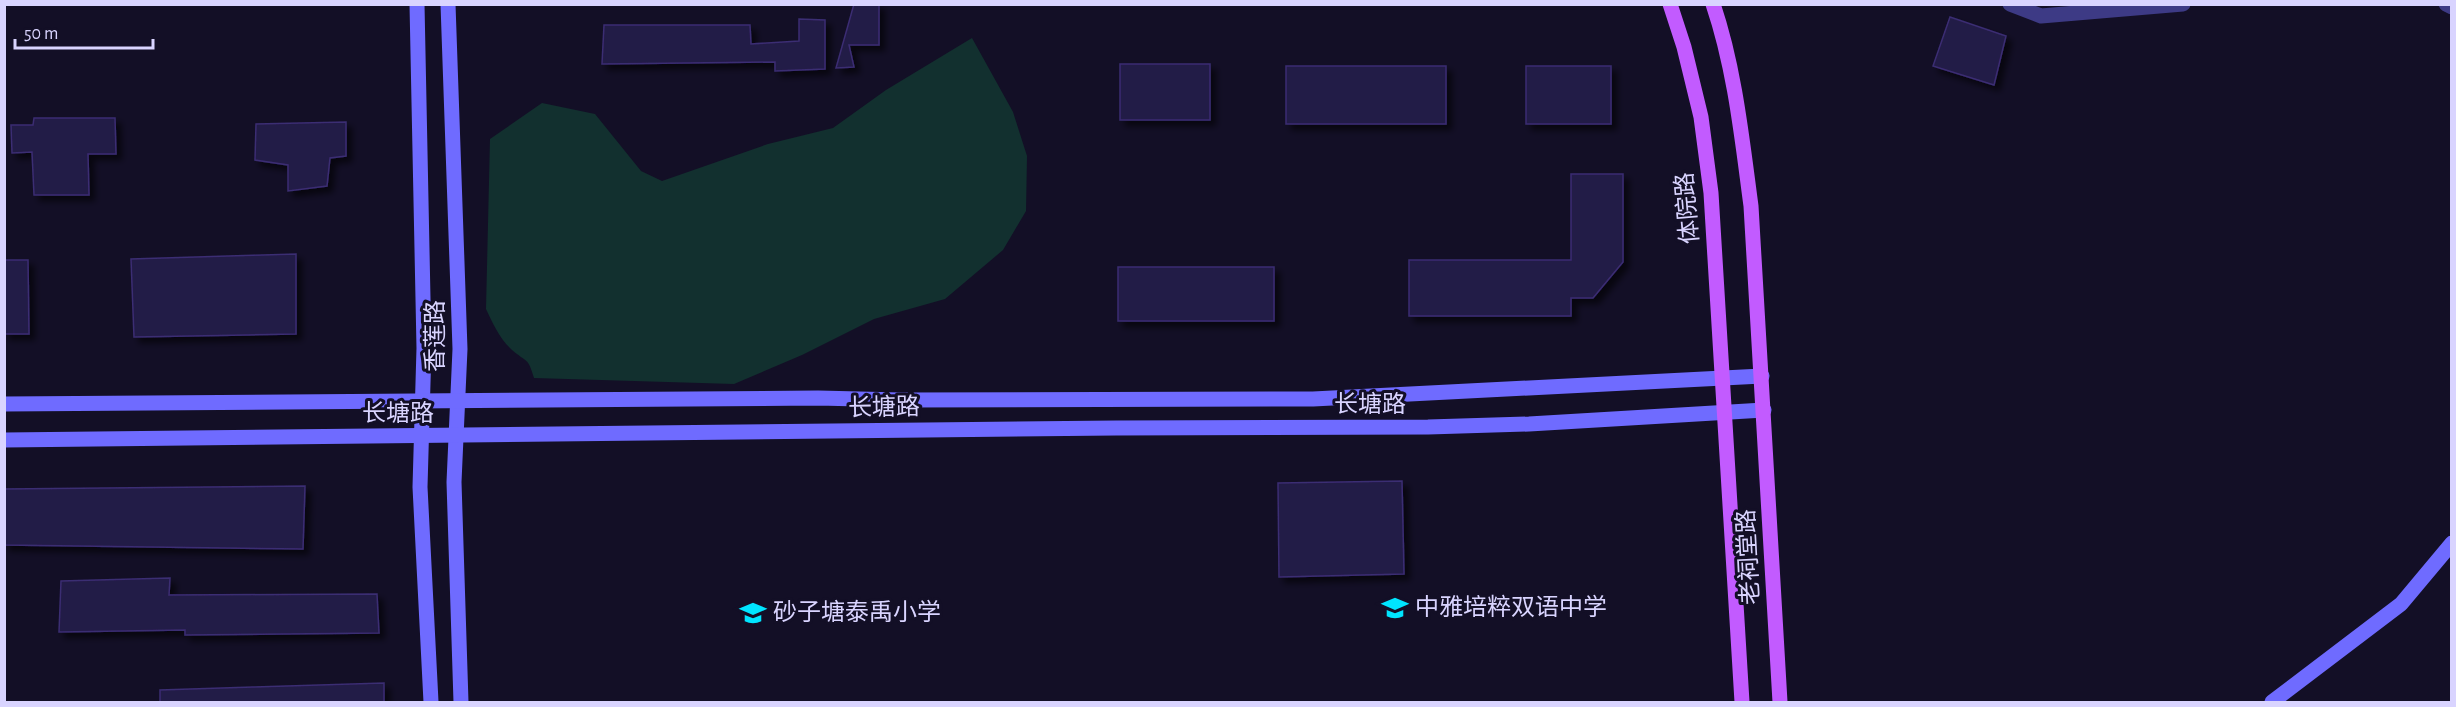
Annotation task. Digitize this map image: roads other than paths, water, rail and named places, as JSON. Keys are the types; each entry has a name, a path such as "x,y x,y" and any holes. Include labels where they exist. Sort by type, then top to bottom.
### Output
{"main road":[{"name":"香莲路","path":"417,4 423,208 424,348 420,487 430,702"},
{"name":"香莲路","path":"448,4 460,350 454,482 461,702"},
{"name":"体院路","path":"1670,4 1684,47 1701,117 1711,193 1724,412"},
{"path":"1713,4 1730,69 1742,135 1751,206 1764,410"},
{"name":"长塘路","path":"4,404 818,398 901,400 1312,399 1762,376"},
{"name":"长塘路","path":"4,440 1428,427 1529,424 1764,410"},
{"name":"老祠堂路","path":"1764,410 1780,702"},
{"name":"老祠堂路","path":"1724,412 1742,702"},
{"path":"2272,702 2401,604 2451,543"}],"street":[{"path":"2010,4 2041,16 2183,4"},
{"path":"2446,4 2451,7"}],"place":[{"name":"中雅培粹双语中学","path":"1395,608"},
{"name":"砂子塘泰禹小学","path":"753,613"}]}
